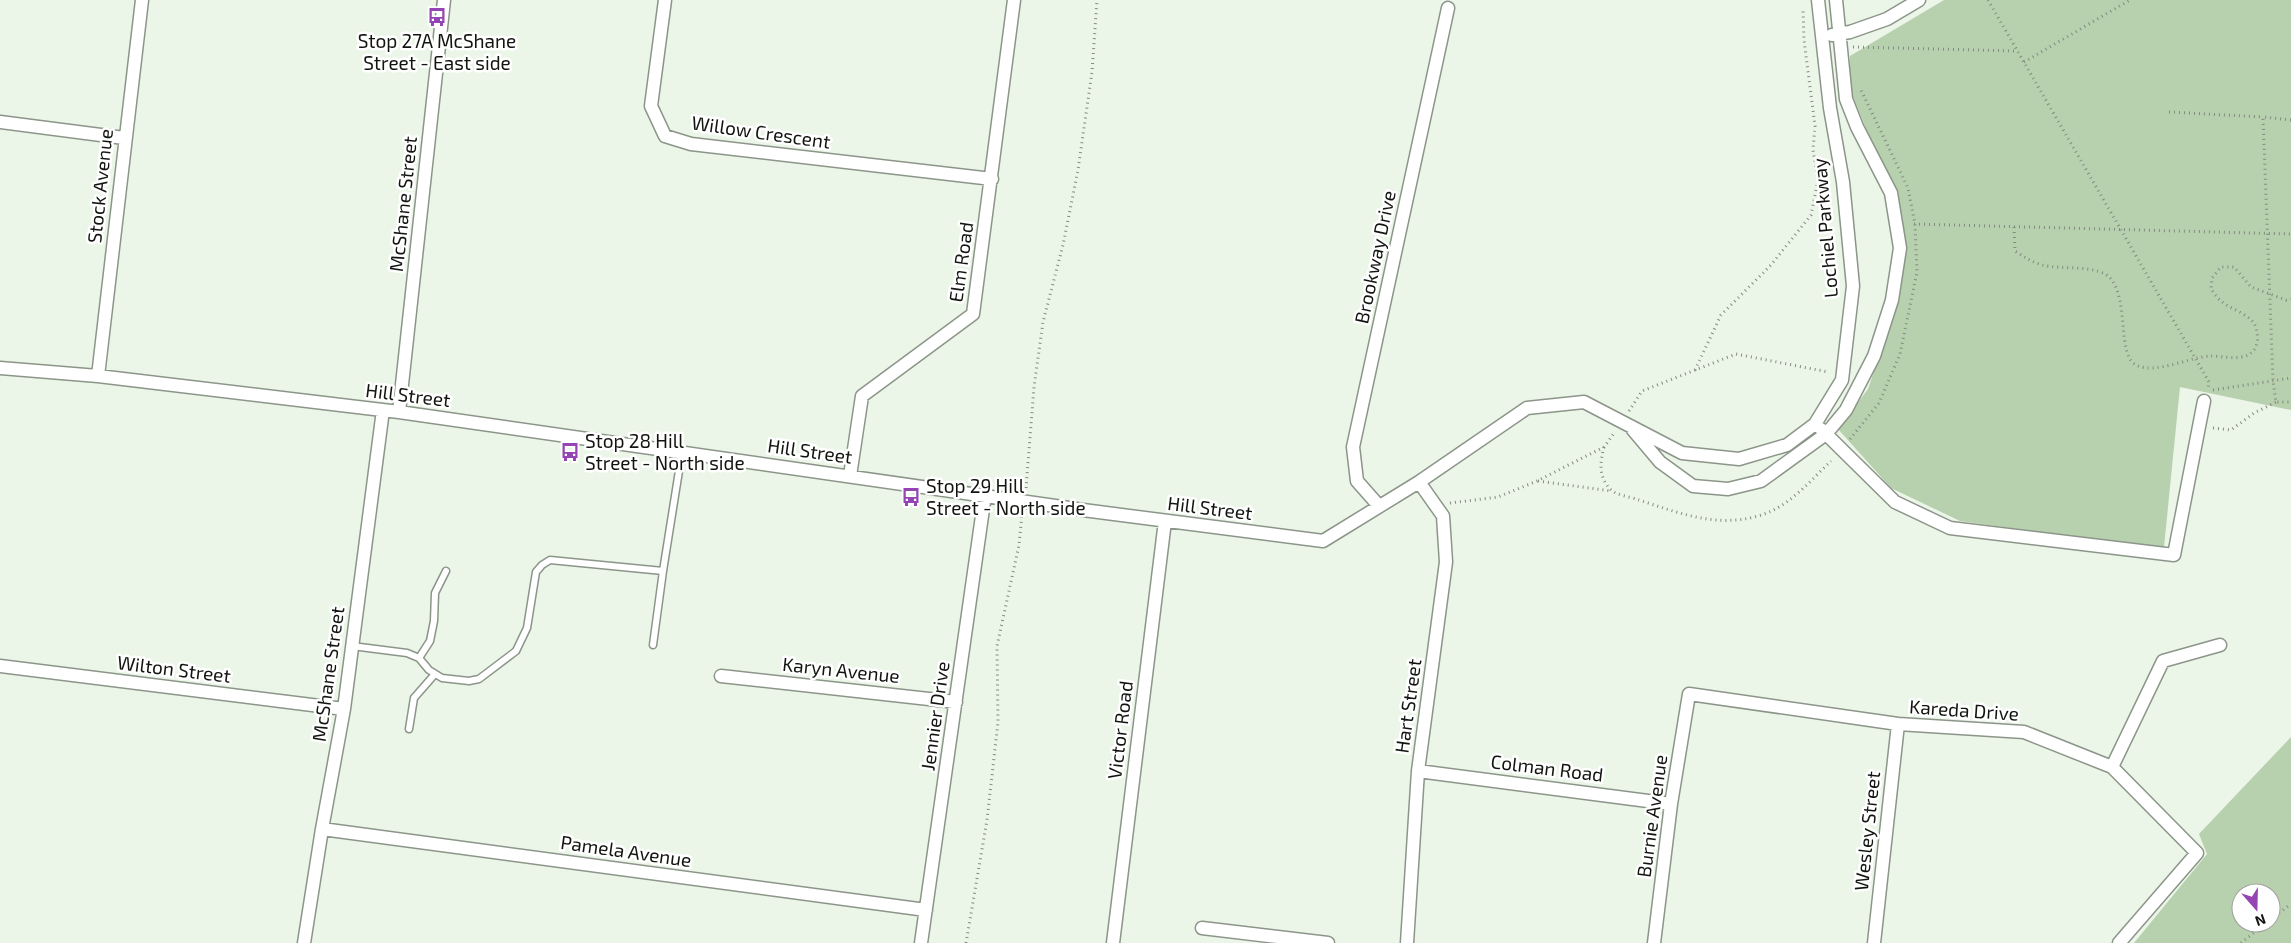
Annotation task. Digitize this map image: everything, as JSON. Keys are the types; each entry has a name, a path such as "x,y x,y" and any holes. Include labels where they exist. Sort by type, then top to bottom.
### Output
{"street":[{"name":"Stock Avenue","path":"98,376 124,138 142,0"},
{"name":"McShane Street","path":"399,412 444,0"},
{"name":"Willow Crescent","path":"664,0 651,106 665,136 691,144 992,179"},
{"name":"Elm Road","path":"850,476 862,396 973,314 1014,0"},
{"name":"Lochiel Parkway","path":"1419,482 1527,408 1584,402 1624,427 1682,453 1739,459 1787,445 1815,424 1842,380 1853,286 1843,182 1830,108 1818,0"},
{"name":"Lochiel Parkway","path":"1624,427 1660,462 1693,486 1728,489 1761,481 1826,434 1846,410 1874,356 1892,300 1900,248 1891,193 1857,127 1846,99 1846,46 1838,33 1836,0"},
{"path":"1822,38 1838,33 1850,32 1887,19 1919,0"},
{"name":"Brookway Drive","path":"1379,506 1357,482 1352,447 1448,8"},
{"path":"0,122 124,138"},
{"name":"Hill Street","path":"0,368 98,376 399,412 1083,510 1323,541 1419,482"},
{"path":"1815,424 1895,502 1950,528 2174,555 2204,401"},
{"name":"McShane Street","path":"304,943 344,709 383,410"},
{"name":"Hart Street","path":"1407,943 1418,770 1446,562 1443,516 1419,482"},
{"name":"Jennier Drive","path":"921,943 985,495"},
{"name":"Victor Road","path":"1113,943 1165,521"},
{"path":"2112,767 2163,661 2220,645"},
{"name":"Wilton Street","path":"0,666 344,709"},
{"name":"Karyn Avenue","path":"721,676 956,702"},
{"name":"Kareda Drive","path":"1689,694 1898,724 2024,732 2112,767 2197,853 2119,943"},
{"name":"Burnie Avenue","path":"1654,943 1671,804 1689,694"},
{"name":"Wesley Street","path":"1874,943 1898,724"},
{"name":"Colman Road","path":"1418,770 1671,804"},
{"name":"Pamela Avenue","path":"322,829 926,910"},
{"path":"1202,928 1328,943"}],"lane":[{"path":"653,645 662,571 682,452"},
{"path":"352,646 407,653 419,658 435,674 442,678 468,681 479,679 516,651 527,628 536,572 550,560 662,571"},
{"path":"419,658 430,641 434,621 435,593 446,572"},
{"path":"409,729 414,698 435,674"}],"path":[{"path":"966,943 986,820 998,722 997,646 1019,545 1023,500 1028,479 1034,387 1043,322 1063,245 1081,150 1092,72 1096,0"},
{"path":"1695,370 1721,315 1771,265 1810,215 1818,180 1813,150 1815,126 1804,40 1802,0"},
{"path":"1988,0 2209,382 2207,391 2291,378"},
{"path":"2024,62 2130,0"},
{"path":"1846,46 2018,51"},
{"path":"1846,46 1854,56"},
{"path":"1860,86 1862,95 1908,188 1915,224"},
{"path":"2170,112 2291,120"},
{"path":"2262,117 2273,381 2276,402"},
{"path":"1896,223 2122,231 2291,234"},
{"path":"2014,227 2015,251 2028,259 2043,265 2100,271 2111,278 2118,290 2122,306 2127,354 2133,364 2144,368 2196,360 2209,356 2247,356 2255,350 2258,338 2256,326 2246,316 2220,301 2211,289 2212,278 2221,267 2234,268 2251,287 2269,295 2286,300 2291,299"},
{"path":"1628,412 1642,391 1736,354 1832,373"},
{"path":"2200,426 2231,430 2254,413 2276,402 2291,402"},
{"path":"1434,504 1498,497 1537,481 1604,447 1624,427"},
{"path":"1537,481 1612,491"},
{"path":"2241,943 2254,933"}],"green space":[{"path":"1944,0 2291,0 2291,410 2180,387 2164,547 1960,521 1891,488 1838,429 1868,389 1895,310 1905,238 1898,197 1874,148 1849,87 1850,56"},
{"path":"2291,737 2291,943 2134,943 2207,854 2199,834"}],"place":[{"name":"Stop 27A McShane Street - East side","path":"437,17"},
{"name":"Stop 28 Hill Street - North side","path":"570,452"},
{"name":"Stop 29 Hill Street - North side","path":"911,497"}]}
